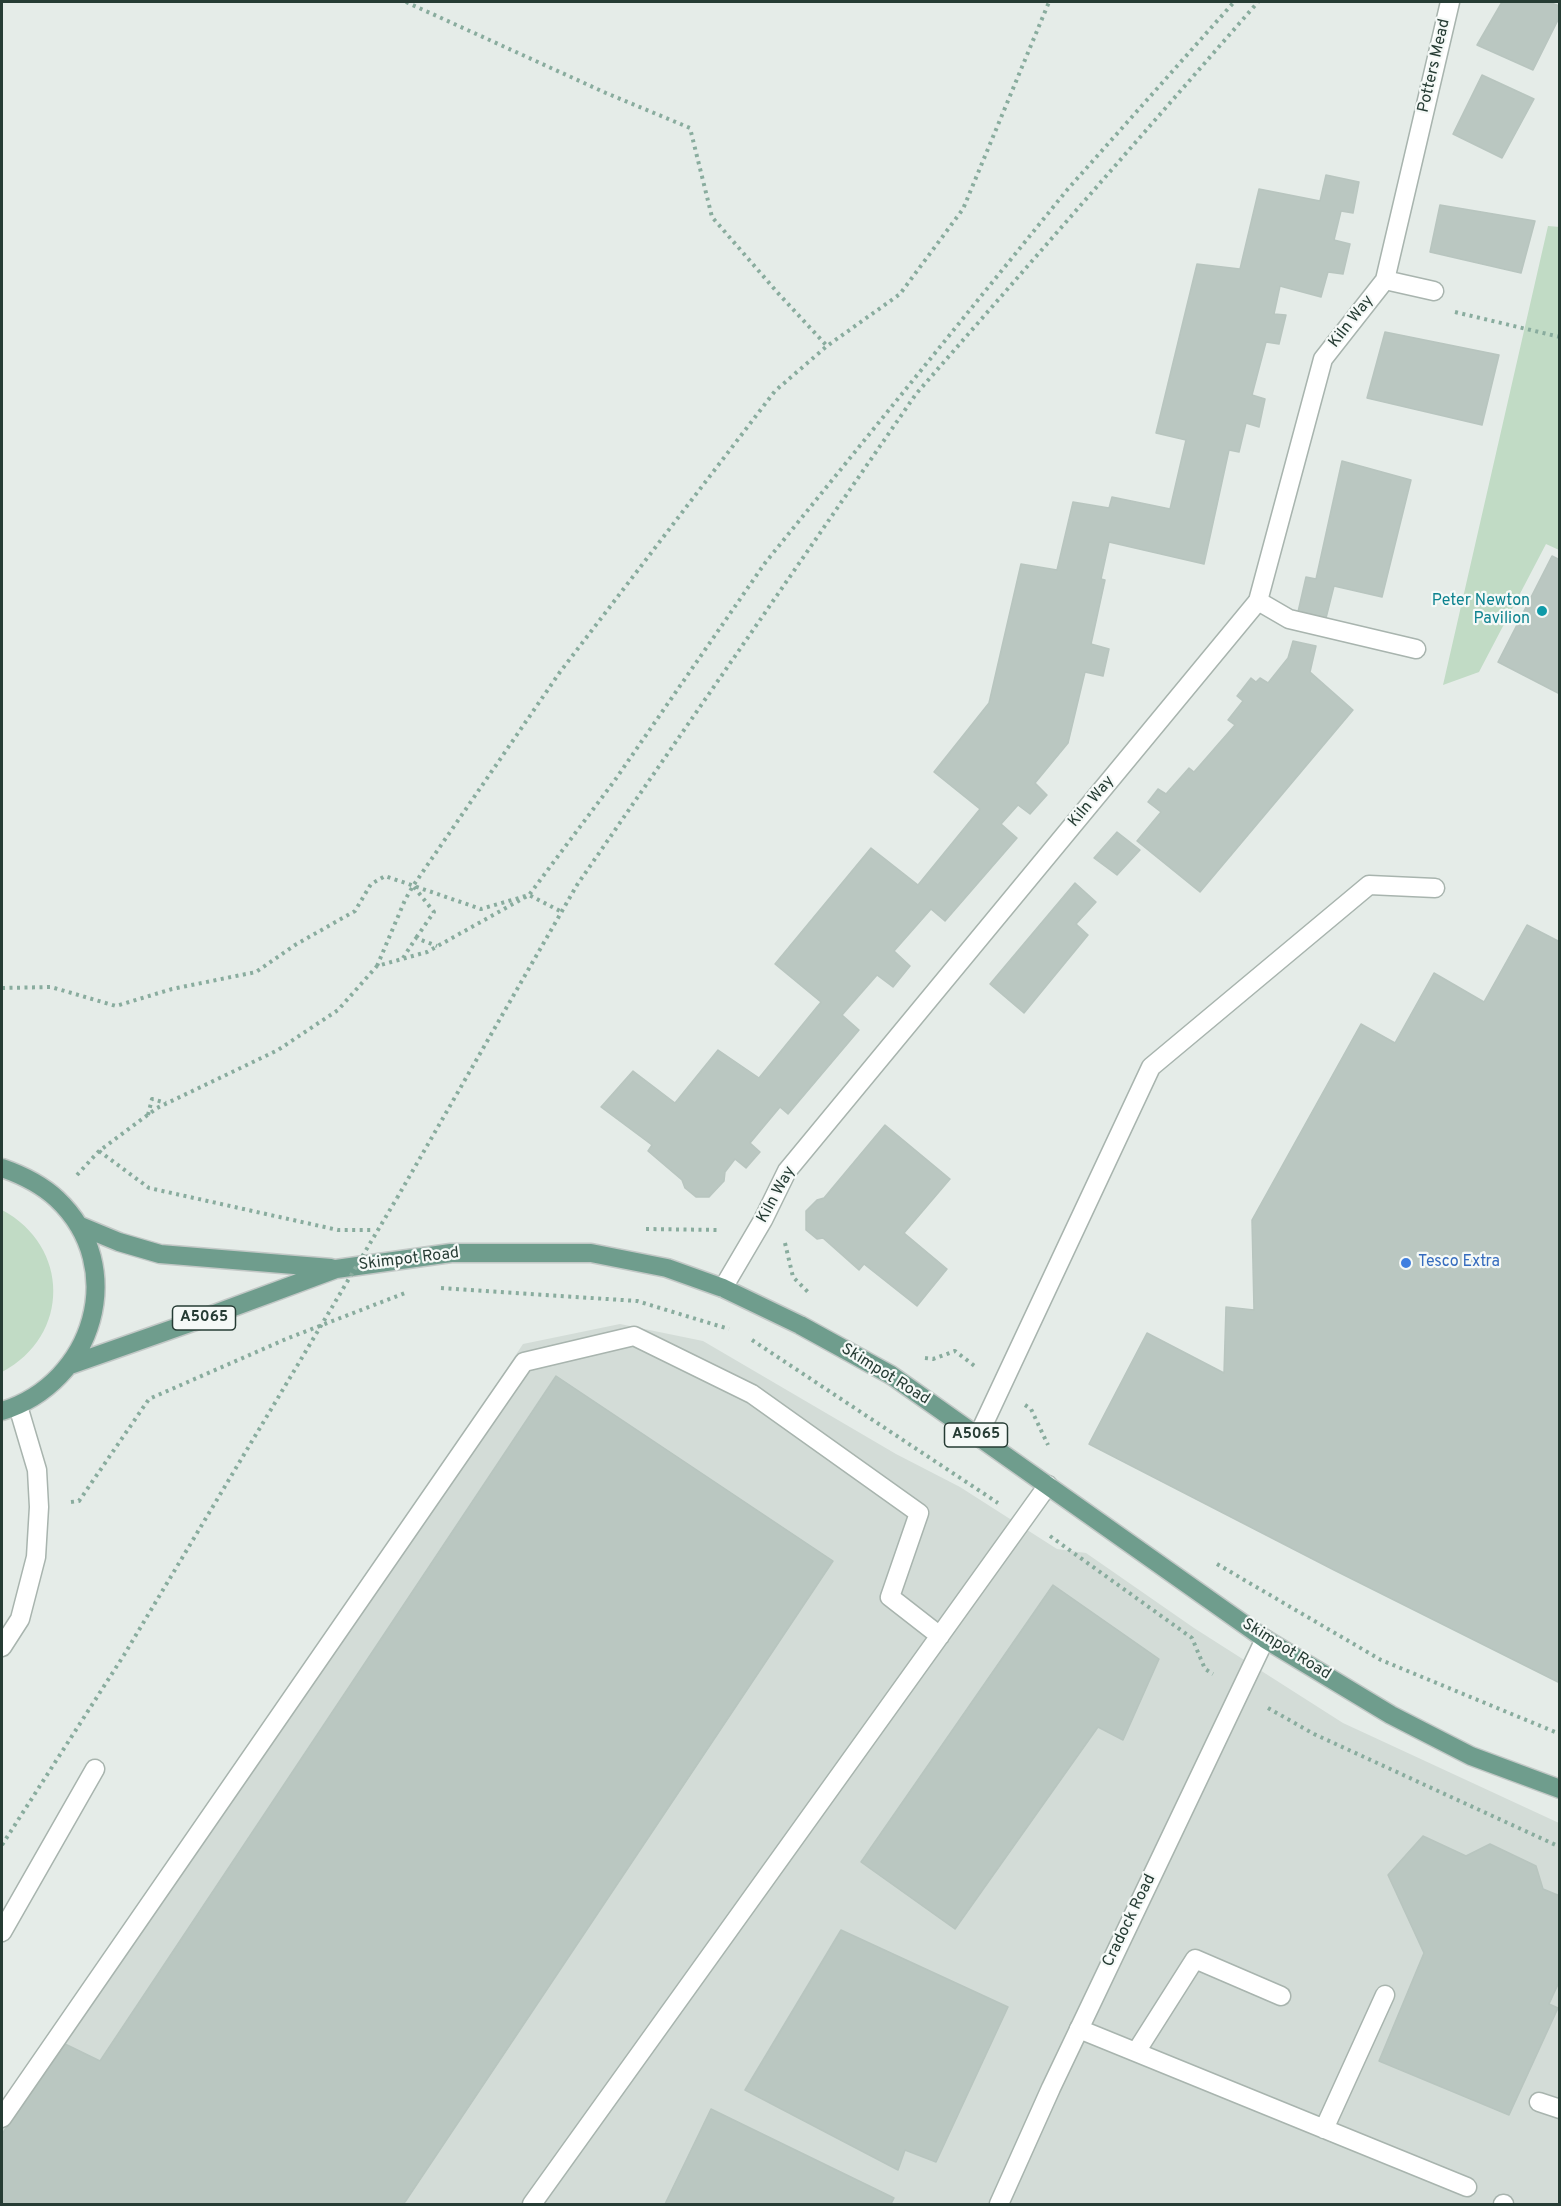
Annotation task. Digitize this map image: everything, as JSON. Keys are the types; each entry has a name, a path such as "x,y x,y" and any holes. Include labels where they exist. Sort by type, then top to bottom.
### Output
{"main road":[{"name":"A5065","path":"2,1168 27,1177 56,1198 78,1225 88,1247 94,1272 95,1296 91,1320 83,1344 70,1365 38,1395 10,1408"},
{"name":"Skimpot Road","path":"78,1225 119,1242 160,1254 336,1269"},
{"name":"Skimpot Road","path":"70,1365 336,1269 451,1252 591,1253 667,1268 723,1287 800,1325 891,1375 1265,1639 1391,1714 1471,1756 1560,1790"}],"street":[{"name":"Potters Mead","path":"1420,130 1450,2"},
{"name":"Kiln Way","path":"723,1287 763,1220 788,1171 1258,602 1323,359 1385,280 1420,130"},
{"name":"Kiln Way","path":"1385,280 1434,291"},
{"path":"1258,602 1289,619 1416,650"},
{"path":"978,1436 1151,1067 1369,885 1435,888"},
{"path":"2,2118 524,1362 634,1336 752,1394 919,1513 890,1597 940,1636"},
{"path":"2,1647 20,1619 36,1557 39,1507 37,1470 10,1408"},
{"path":"532,2205 1048,1485"},
{"name":"Cradock Road","path":"999,2205 1079,2029 1265,1639"},
{"path":"2,1932 95,1769"},
{"path":"1136,2052 1195,1959 1281,1996"},
{"path":"1324,2129 1385,1995"},
{"path":"1079,2029 1467,2187"},
{"path":"1539,2102 1560,2109"}],"path":[{"path":"406,2 606,93 690,128 712,217 827,346"},
{"path":"384,1230 338,1230 149,1188 99,1151 147,1115 279,1050 338,1010 377,966 413,886 560,672 775,391 827,346 900,294 963,208 1049,2"},
{"path":"377,966 427,952 529,895 615,780 765,563 1067,190 1234,2"},
{"path":"2,1845 124,1655 397,1198 577,885 916,394 1258,2"},
{"path":"1434,291 1441,309 1560,337"},
{"path":"2,988 51,987 116,1006 172,989 256,972 295,945 355,910 371,884 385,876 481,909 529,895 562,912"},
{"path":"403,958 434,912 413,886"},
{"path":"417,938 437,946"},
{"path":"147,1115 152,1099 167,1104"},
{"path":"640,1229 718,1231 725,1223"},
{"path":"783,1235 793,1277 809,1293"},
{"path":"434,1288 637,1301 730,1329"},
{"path":"80,1501 149,1399 286,1339 411,1291"},
{"path":"750,1338 958,1477"},
{"path":"922,1358 933,1359 955,1351"},
{"path":"1031,1409 1050,1450"},
{"path":"1063,1545 1192,1638 1205,1669"},
{"path":"1210,1560 1382,1660 1560,1734"},
{"path":"1289,1722 1560,1847"}],"shaded area":[{"path":"620,1324 703,1341 896,1454 960,1487 1057,1549 1086,1553 1194,1628 1343,1723 1559,1823 1559,2204 2,2204 2,2111 422,1497 523,1344"}],"green space":[{"path":"1548,226 1560,227 1559,550 1546,544 1479,672 1443,685"},
{"path":"2,1210 24,1226 40,1245 50,1268 53,1291 50,1314 41,1337 25,1356 2,1372"}],"building":[{"path":"1502,2 1548,2 1560,6 1560,16 1533,70 1477,45"},
{"path":"1482,75 1534,99 1502,158 1453,134"},
{"path":"1326,175 1359,182 1353,213 1341,211 1334,240 1350,244 1343,274 1328,272 1321,297 1280,286 1274,314 1286,315 1279,344 1266,342 1252,395 1265,399 1259,427 1246,423 1239,452 1229,450 1204,564 1109,542 1101,579 1105,580 1091,644 1109,649 1103,676 1085,672 1068,743 1035,783 1047,795 1030,814 1018,805 1001,824 1017,838 945,921 931,909 894,951 910,966 893,987 877,975 842,1015 859,1030 788,1114 780,1107 750,1143 760,1152 746,1168 735,1159 725,1172 724,1181 709,1197 696,1197 685,1188 682,1180 648,1151 652,1145 601,1107 633,1071 675,1103 718,1050 759,1078 821,1002 775,964 871,848 918,885 980,809 934,772 989,703 1021,564 1057,570 1073,502 1109,508 1112,497 1170,509 1186,440 1156,433 1197,264 1240,269 1259,189 1320,201"},
{"path":"1440,205 1535,221 1521,273 1430,252"},
{"path":"1385,332 1499,355 1482,425 1367,398"},
{"path":"1342,461 1411,480 1382,597 1334,586 1326,618 1298,612 1306,577 1316,579"},
{"name":"Peter Newton Pavilion","path":"1552,556 1560,560 1560,694 1498,662"},
{"path":"1293,641 1316,646 1310,672 1353,710 1200,892 1137,841 1161,812 1148,802 1158,789 1166,794 1189,768 1194,772 1235,725 1228,720 1243,701 1237,696 1251,678 1256,682 1260,678 1268,683 1288,658"},
{"path":"1117,832 1140,850 1117,875 1094,858"},
{"path":"1075,883 1096,902 1076,924 1088,935 1024,1013 990,984"},
{"name":"Tesco Extra","path":"1527,925 1560,942 1560,1683 1089,1444 1147,1333 1224,1373 1226,1307 1254,1310 1252,1220 1361,1024 1395,1043 1434,973 1484,1002"},
{"path":"885,1125 950,1179 904,1233 947,1269 917,1306 864,1264 859,1270 823,1238 817,1239 806,1230 806,1211 817,1200 824,1198"},
{"path":"556,1376 833,1561 405,2202 402,2204 2,2204 2,2134 63,2043 100,2061"},
{"path":"1053,1585 1159,1659 1123,1740 1098,1727 955,1929 861,1862"},
{"path":"1423,1836 1466,1856 1490,1844 1536,1866 1543,1889 1560,1896 1560,1980 1549,2004 1558,2008 1509,2115 1379,2061 1424,1953 1388,1875"},
{"path":"841,1930 1008,2007 936,2162 905,2150 898,2170 745,2090"},
{"path":"711,2109 894,2198 891,2204 665,2204"}],"place":[{"name":"Peter Newton Pavilion","path":"1542,611"},
{"name":"Tesco Extra","path":"1406,1263"}]}
